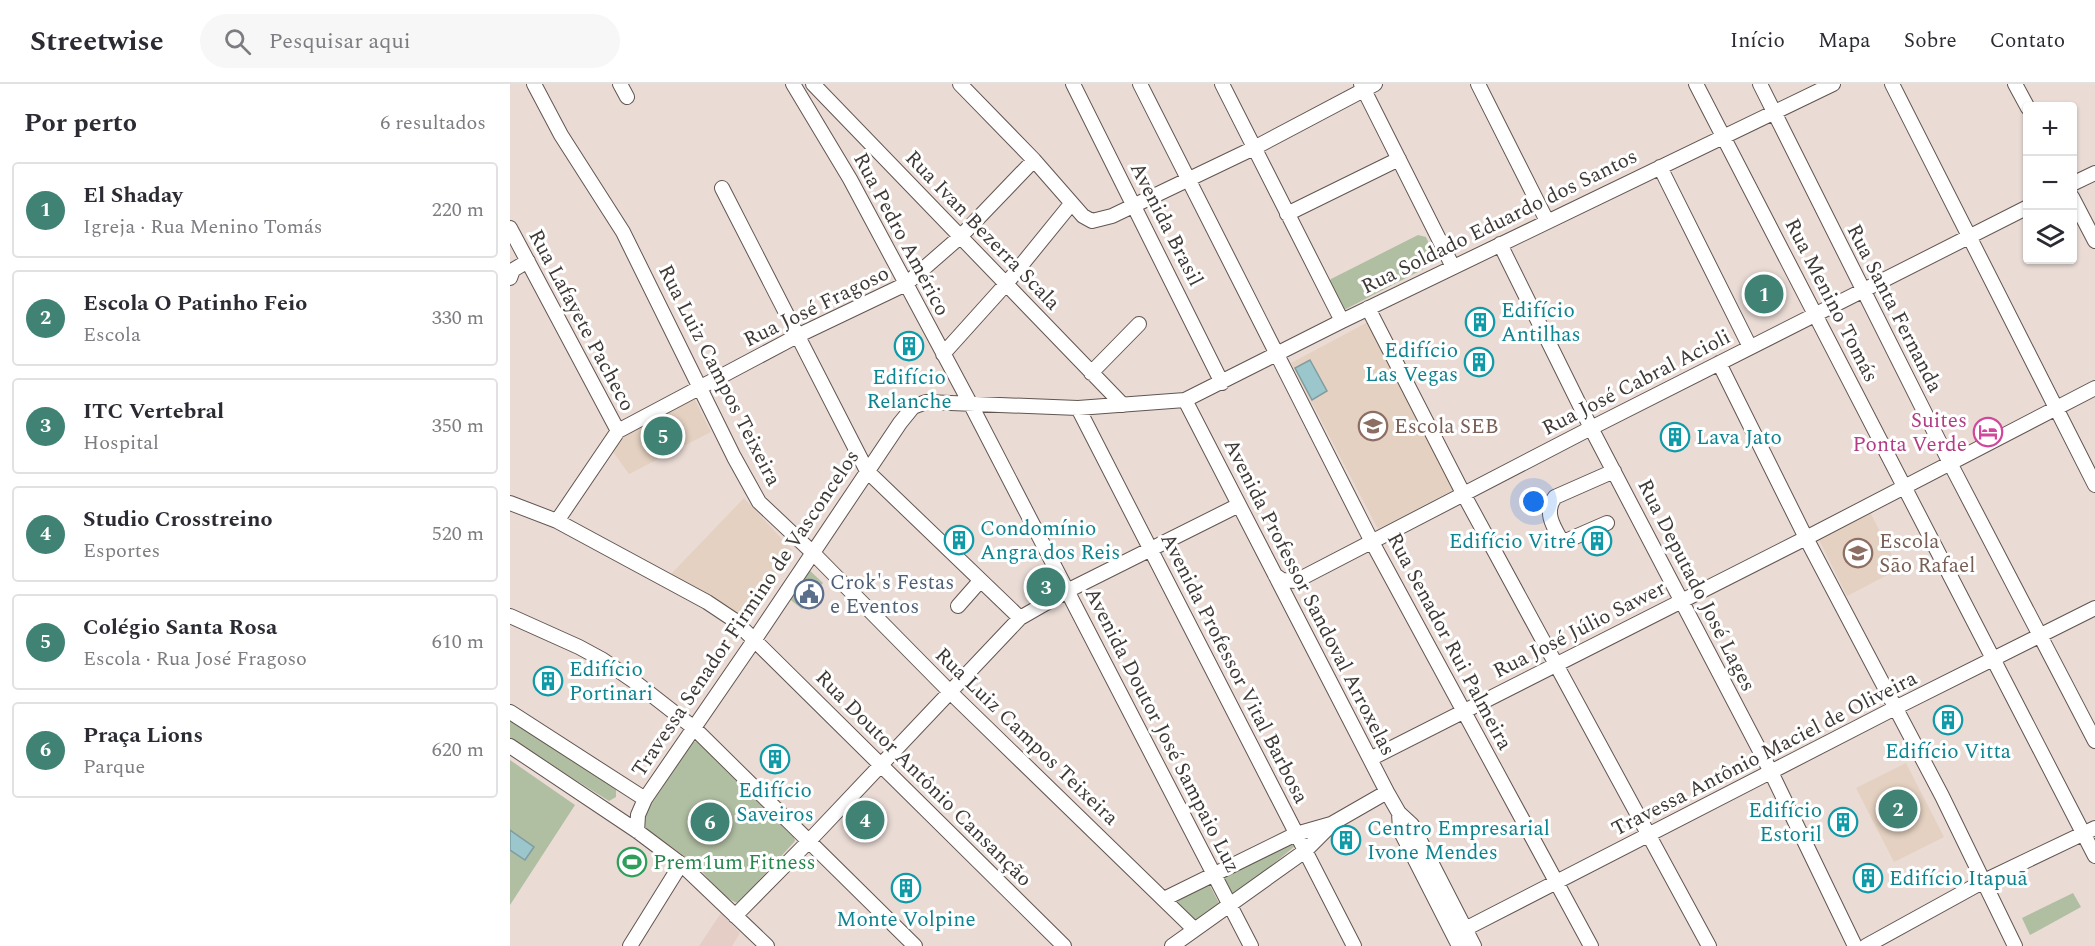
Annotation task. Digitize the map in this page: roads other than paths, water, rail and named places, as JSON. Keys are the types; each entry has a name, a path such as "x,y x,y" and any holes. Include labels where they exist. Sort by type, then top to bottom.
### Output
{"street":[{"name":"Rua Luiz Campos Teixeira","path":"534,84 561,135 624,232 701,388 728,461 759,502 1194,929"},
{"path":"620,84 627,97"},
{"name":"Rua Pedro Américo","path":"793,84 850,179 971,405"},
{"name":"Rua Ivan Bezerra Scala","path":"813,84 1123,405"},
{"path":"960,84 1034,160 1071,204 1092,221 1112,216 1254,148 1367,86 1399,159 1454,267 1489,253 1501,255 1509,261"},
{"name":"Avenida Brasil","path":"1073,84 1222,382"},
{"name":"Rua Senador Rui Palmeira","path":"1140,84 1372,542 1591,946"},
{"path":"1222,84 1342,321"},
{"path":"1478,84 1547,221"},
{"name":"Rua Menino Tomás","path":"1696,84 1994,659 2089,830 2095,856"},
{"name":"Rua Santa Fernanda","path":"1760,84 1950,463 2095,741"},
{"path":"1892,84 2095,485"},
{"path":"2015,84 2025,102"},
{"name":"Rua Soldado Eduardo dos Santos","path":"1185,400 1368,308 1724,138 1828,85"},
{"path":"1287,214 1399,159"},
{"name":"Rua José Fragoso","path":"557,521 618,431 797,336 906,284 961,236 1034,160"},
{"path":"1660,167 1750,348"},
{"path":"2077,182 2095,173"},
{"path":"722,188 867,471 1020,618"},
{"path":"943,354 1006,284 1071,204"},
{"path":"2077,204 2095,241"},
{"name":"Rua José Cabral Acioli","path":"1296,581 2023,210"},
{"name":"Rua Lafayete Pacheco","path":"510,228 618,431"},
{"name":"Rua Deputado José Lages","path":"1500,244 1614,471 1771,772 1855,946"},
{"path":"1444,250 1467,260"},
{"path":"511,272 528,261"},
{"path":"1368,308 1464,495 1709,946"},
{"path":"1091,373 1140,324"},
{"path":"1719,363 2015,946"},
{"name":"Rua José Júlio Sawer","path":"1370,759 1556,666 2095,388"},
{"name":"Travessa Senador Firmino de Vasconcelos","path":"637,831 638,815 645,799 908,411 926,402 1078,408 1185,400"},
{"name":"Avenida Professor Sandoval Arroxelas","path":"1185,400 1387,792 1399,813 1412,825 1474,946"},
{"name":"Avenida Doutor José Sampaio Luz","path":"971,405 1251,946"},
{"name":"Avenida Professor Vital Barbosa","path":"1078,408 1354,946"},
{"path":"1607,523 1568,540 1561,540 1550,521 1551,503 1555,497 1614,471"},
{"name":"Rua Doutor Antônio Cansanção","path":"510,503 557,521 721,610 755,639 1064,946"},
{"path":"735,916 1020,618 1067,591 1239,505"},
{"path":"1275,575 1282,580 1296,581"},
{"path":"958,606 980,581"},
{"path":"1290,603 1289,591 1296,581"},
{"name":"Travessa Antônio Maciel de Oliveira","path":"1458,943 1465,929 2095,608"},
{"path":"510,616 603,660 694,728 915,946"},
{"path":"510,712 645,799"},
{"path":"510,746 637,831 681,864 767,946"},
{"path":"1164,899 1296,834 1333,823 1387,792"},
{"name":"Avenida Professor Sandoval Arroxelas","path":"1399,813 1400,830 1458,943"},
{"path":"1172,946 1305,850 1333,823"},
{"path":"1866,946 1984,881 2089,830"},
{"path":"630,946 681,864"}],"water":[{"path":"1310,360 1327,391 1312,400 1295,368"},
{"path":"510,830 534,847 525,860 510,850"}],"place":[{"name":"El Shaday","path":"1764,294"},
{"name":"Edifício Antilhas","path":"1480,322"},
{"name":"Edifício Relanche","path":"909,346"},
{"name":"Edifício Las Vegas","path":"1479,362"},
{"name":"Escola SEB","path":"1373,426"},
{"name":"Suites Ponta Verde","path":"1988,432"},
{"name":"Colégio Santa Rosa","path":"663,436"},
{"name":"Lava Jato","path":"1675,437"},
{"name":"Condomínio Angra dos Reis","path":"959,540"},
{"name":"Edifício Vitré","path":"1597,541"},
{"name":"Escola São Rafael","path":"1858,553"},
{"name":"ITC Vertebral","path":"1046,587"},
{"name":"Crok's Festas e Eventos","path":"809,594"},
{"name":"Edifício Portinari","path":"548,681"},
{"name":"Edifício Vitta","path":"1948,720"},
{"name":"Edifício Saveiros","path":"775,759"},
{"name":"Escola O Patinho Feio","path":"1898,809"},
{"name":"Studio Crosstreino","path":"865,820"},
{"name":"Praça Lions","path":"710,822"},
{"name":"Edifício Estoril","path":"1843,822"},
{"name":"Centro Empresarial Ivone Mendes","path":"1346,840"},
{"name":"Prem1um Fitness","path":"632,862"},
{"name":"Edifício Itapuã","path":"1868,878"},
{"name":"Monte Volpine","path":"906,888"}]}
